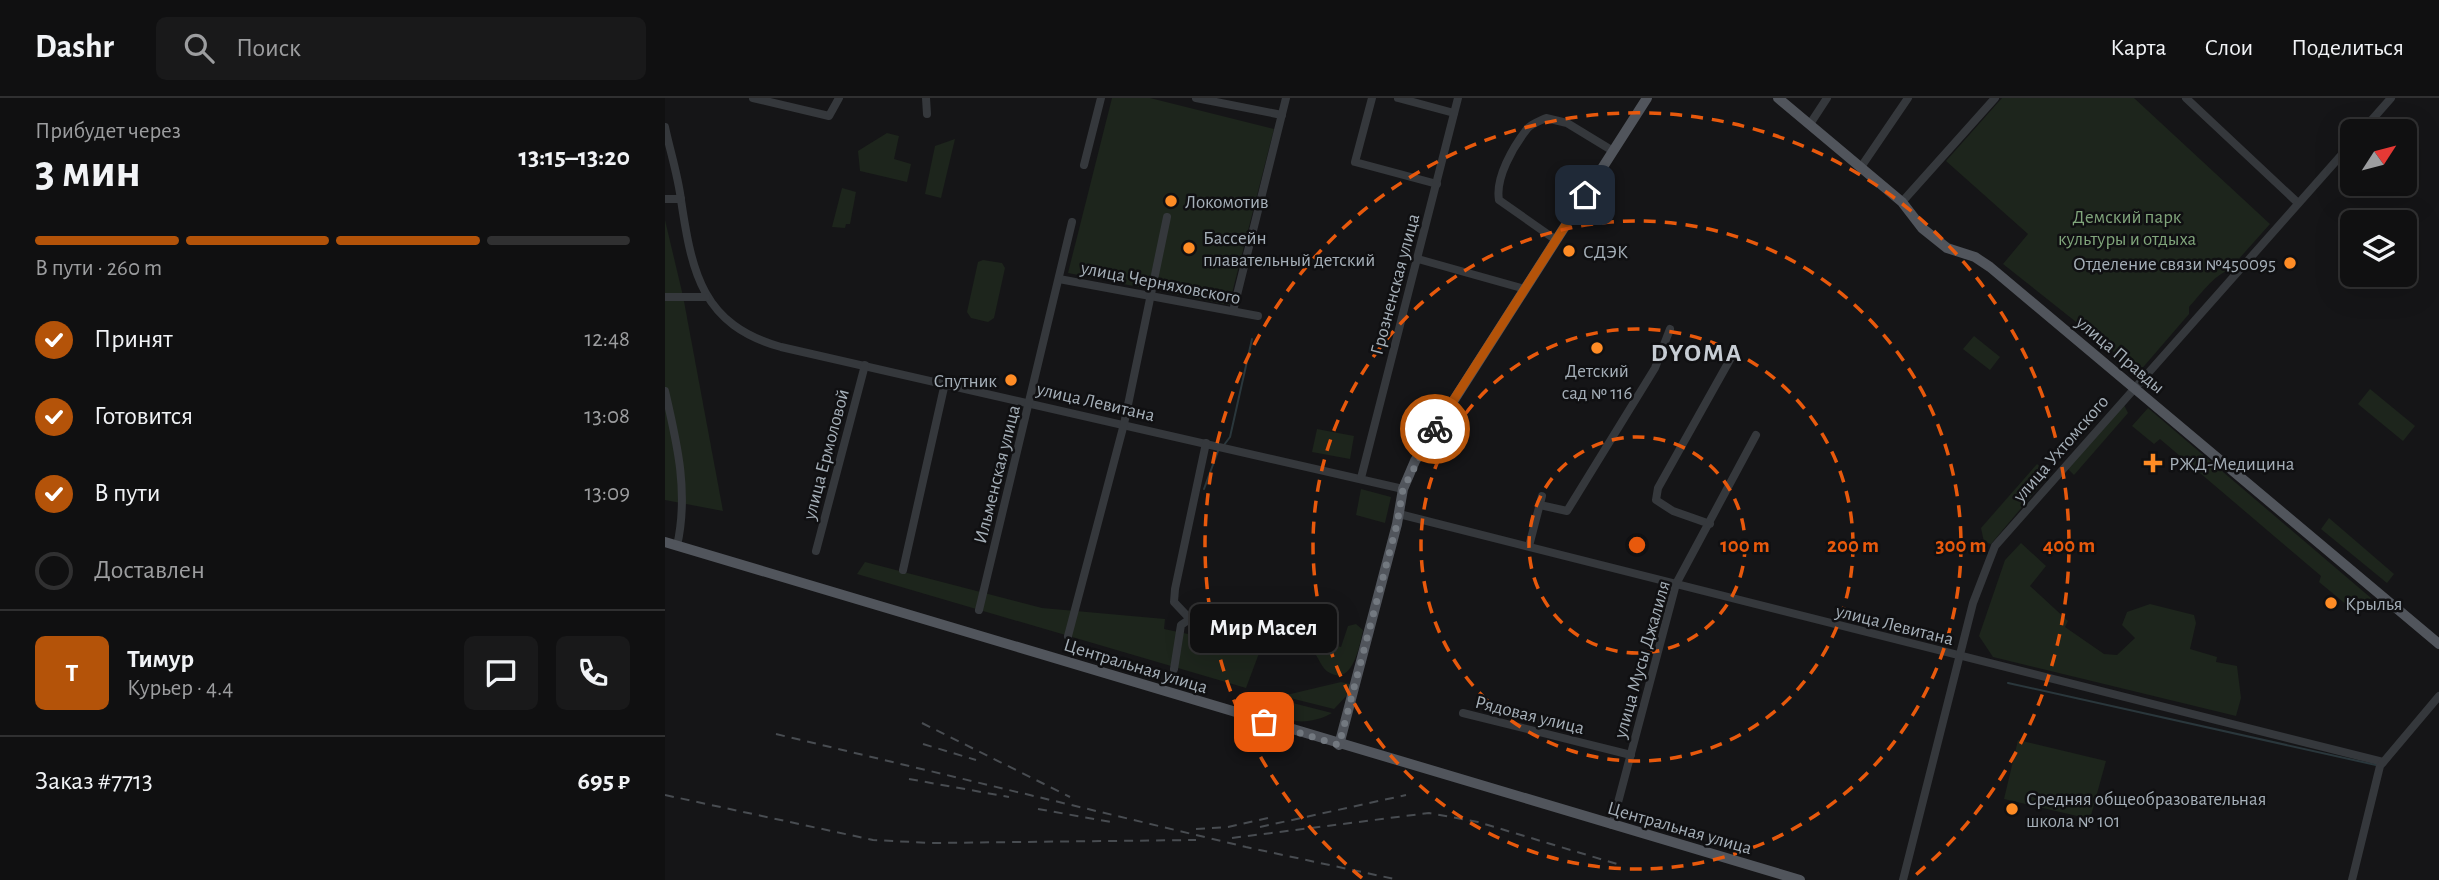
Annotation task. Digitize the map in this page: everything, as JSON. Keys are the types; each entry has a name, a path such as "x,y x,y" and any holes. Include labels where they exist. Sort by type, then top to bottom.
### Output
{"main road":[{"path":"1339,745 1399,514 1403,489 1446,410 1647,98"},
{"name":"улица Правды","path":"1778,98 1902,202 1933,237 1953,252 1975,257 1990,267 2439,644"},
{"name":"Центральная улица","path":"665,542 1339,745 1800,880"}],"street":[{"path":"753,98 829,116 839,100"},
{"path":"926,98 926,114"},
{"path":"1084,165 1101,98"},
{"path":"1196,98 1282,115"},
{"path":"1234,311 1286,98"},
{"path":"1372,98 1355,162 1437,184"},
{"path":"1398,98 1454,113"},
{"name":"Грозненская улица","path":"1361,478 1458,98"},
{"path":"1810,124 1828,98"},
{"path":"1861,167 1909,98"},
{"path":"1902,202 1994,98"},
{"path":"2186,98 2298,203"},
{"path":"2373,119 2391,98"},
{"path":"1556,240 1499,200 1497,188 1501,176 1528,127 1546,118 1567,123 1613,151"},
{"path":"665,127 698,282 706,297 665,297"},
{"name":"улица Ухтомского","path":"1903,880 1959,657 1983,573 1995,545 2340,156"},
{"path":"665,199 681,200"},
{"path":"1068,636 1123,424 1167,216"},
{"name":"Ильменская улица","path":"979,610 1072,222"},
{"path":"1418,259 1525,289"},
{"name":"улица Черняховского","path":"1059,279 1258,316"},
{"name":"улица Левитана","path":"706,297 739,331 781,347 1403,489"},
{"path":"1529,546 1541,500 1567,512 1655,368 1670,328"},
{"path":"1710,524 1664,506 1656,500 1658,488 1732,356"},
{"name":"улица Ермоловой","path":"816,551 865,365"},
{"path":"903,570 945,383"},
{"path":"665,391 681,459 684,517 677,546"},
{"name":"улица Мусы Джалиля","path":"1612,825 1676,584 1756,435"},
{"path":"1174,669 1181,625 1190,619 1174,602 1175,589 1206,443"},
{"name":"улица Левитана","path":"1399,514 2383,762"},
{"path":"2352,880 2383,762 2439,696"},
{"name":"Рядовая улица","path":"1462,713 1630,755"}],"green space":[{"name":"Локомотив","path":"1112,98 1150,98 1274,129 1229,305 1068,273"},
{"name":"Демский парк культуры и отдыха","path":"2002,98 2134,98 2270,224 2229,270 2218,276 2203,291 2189,307 2189,314 2139,372 2003,264 2028,234 1946,161"},
{"path":"887,133 899,136 894,159 911,164 907,182 860,171 858,151"},
{"path":"955,139 941,198 925,194 935,146"},
{"path":"842,188 856,192 850,224 846,224 845,228 832,227"},
{"path":"665,220 683,296 723,511 665,500"},
{"path":"983,260 1002,263 1005,268 994,318 988,322 971,318 967,312 978,262"},
{"path":"1974,336 2000,357 1990,370 1963,349"},
{"path":"2370,389 2415,426 2403,441 2358,404"},
{"path":"2123,403 2128,413 2074,475 2067,468"},
{"path":"2148,408 2371,598 2359,615 2319,582 2321,576 2160,439 2154,444 2132,426"},
{"path":"1317,429 1354,436 1350,459 1312,452"},
{"path":"2037,464 2049,475 1991,544 1984,542 1981,528"},
{"path":"1361,489 1391,497 1385,523 1356,515"},
{"path":"2329,518 2394,574 2387,583 2321,529"},
{"path":"2021,543 2046,566 2030,586 2068,621 2065,627 2104,654 2117,655 2135,638 2122,625 2127,612 2150,604 2194,615 2196,623 2190,649 2217,657 2216,662 2237,666 2241,698 2236,716 1993,657 1979,636 2005,560"},
{"path":"865,562 1042,608 1165,619 1164,629 1193,635 1195,611 1262,628 1269,626 1341,647 1348,626 1356,624 1363,630 1354,662 1344,674 1338,675 1324,669 1313,651 1264,640 1246,688 857,574"},
{"path":"1341,682 1350,684 1351,691 1334,709 1282,696"},
{"path":"1278,699 1332,713 1310,721 1294,721 1274,711"},
{"path":"2018,740 2106,761 2090,819 2004,799"}],"waterway":[{"path":"1224,445 1230,437 1252,339"},
{"path":"1204,489 1218,451"},
{"path":"2008,683 2376,765"}],"railway":[{"path":"922,723 1070,797"},
{"path":"776,734 1246,847 1399,880"},
{"path":"923,744 976,760"},
{"path":"909,779 1009,797"},
{"path":"665,795 873,840 931,843 1196,840"},
{"path":"1260,827 1406,795"},
{"path":"1038,809 1111,822"},
{"path":"1232,838 1429,813 1478,822 1617,864"},
{"path":"1196,829 1228,827 1268,818"}],"way so far":[{"path":"1264,722 1339,745 1397,524 1403,489 1435,429"}],"place":[{"name":"Локомотив","path":"1171,201"},
{"name":"Бассейн плавательный детский","path":"1189,248"},
{"name":"СДЭК","path":"1569,251"},
{"name":"Отделение связи №450095","path":"2290,263"},
{"name":"Детский сад № 116","path":"1597,348"},
{"name":"Спутник","path":"1011,380"},
{"name":"РЖД-Медицина","path":"2153,463"},
{"name":"Крылья","path":"2331,603"},
{"name":"Мир Масел","path":"1264,722"},
{"name":"Средняя общеобразовательная школа № 101","path":"2012,809"}],"district":[{"name":"DYOMA","path":"1697,352"}],"route":[{"path":"1435,429 1585,195"}]}
